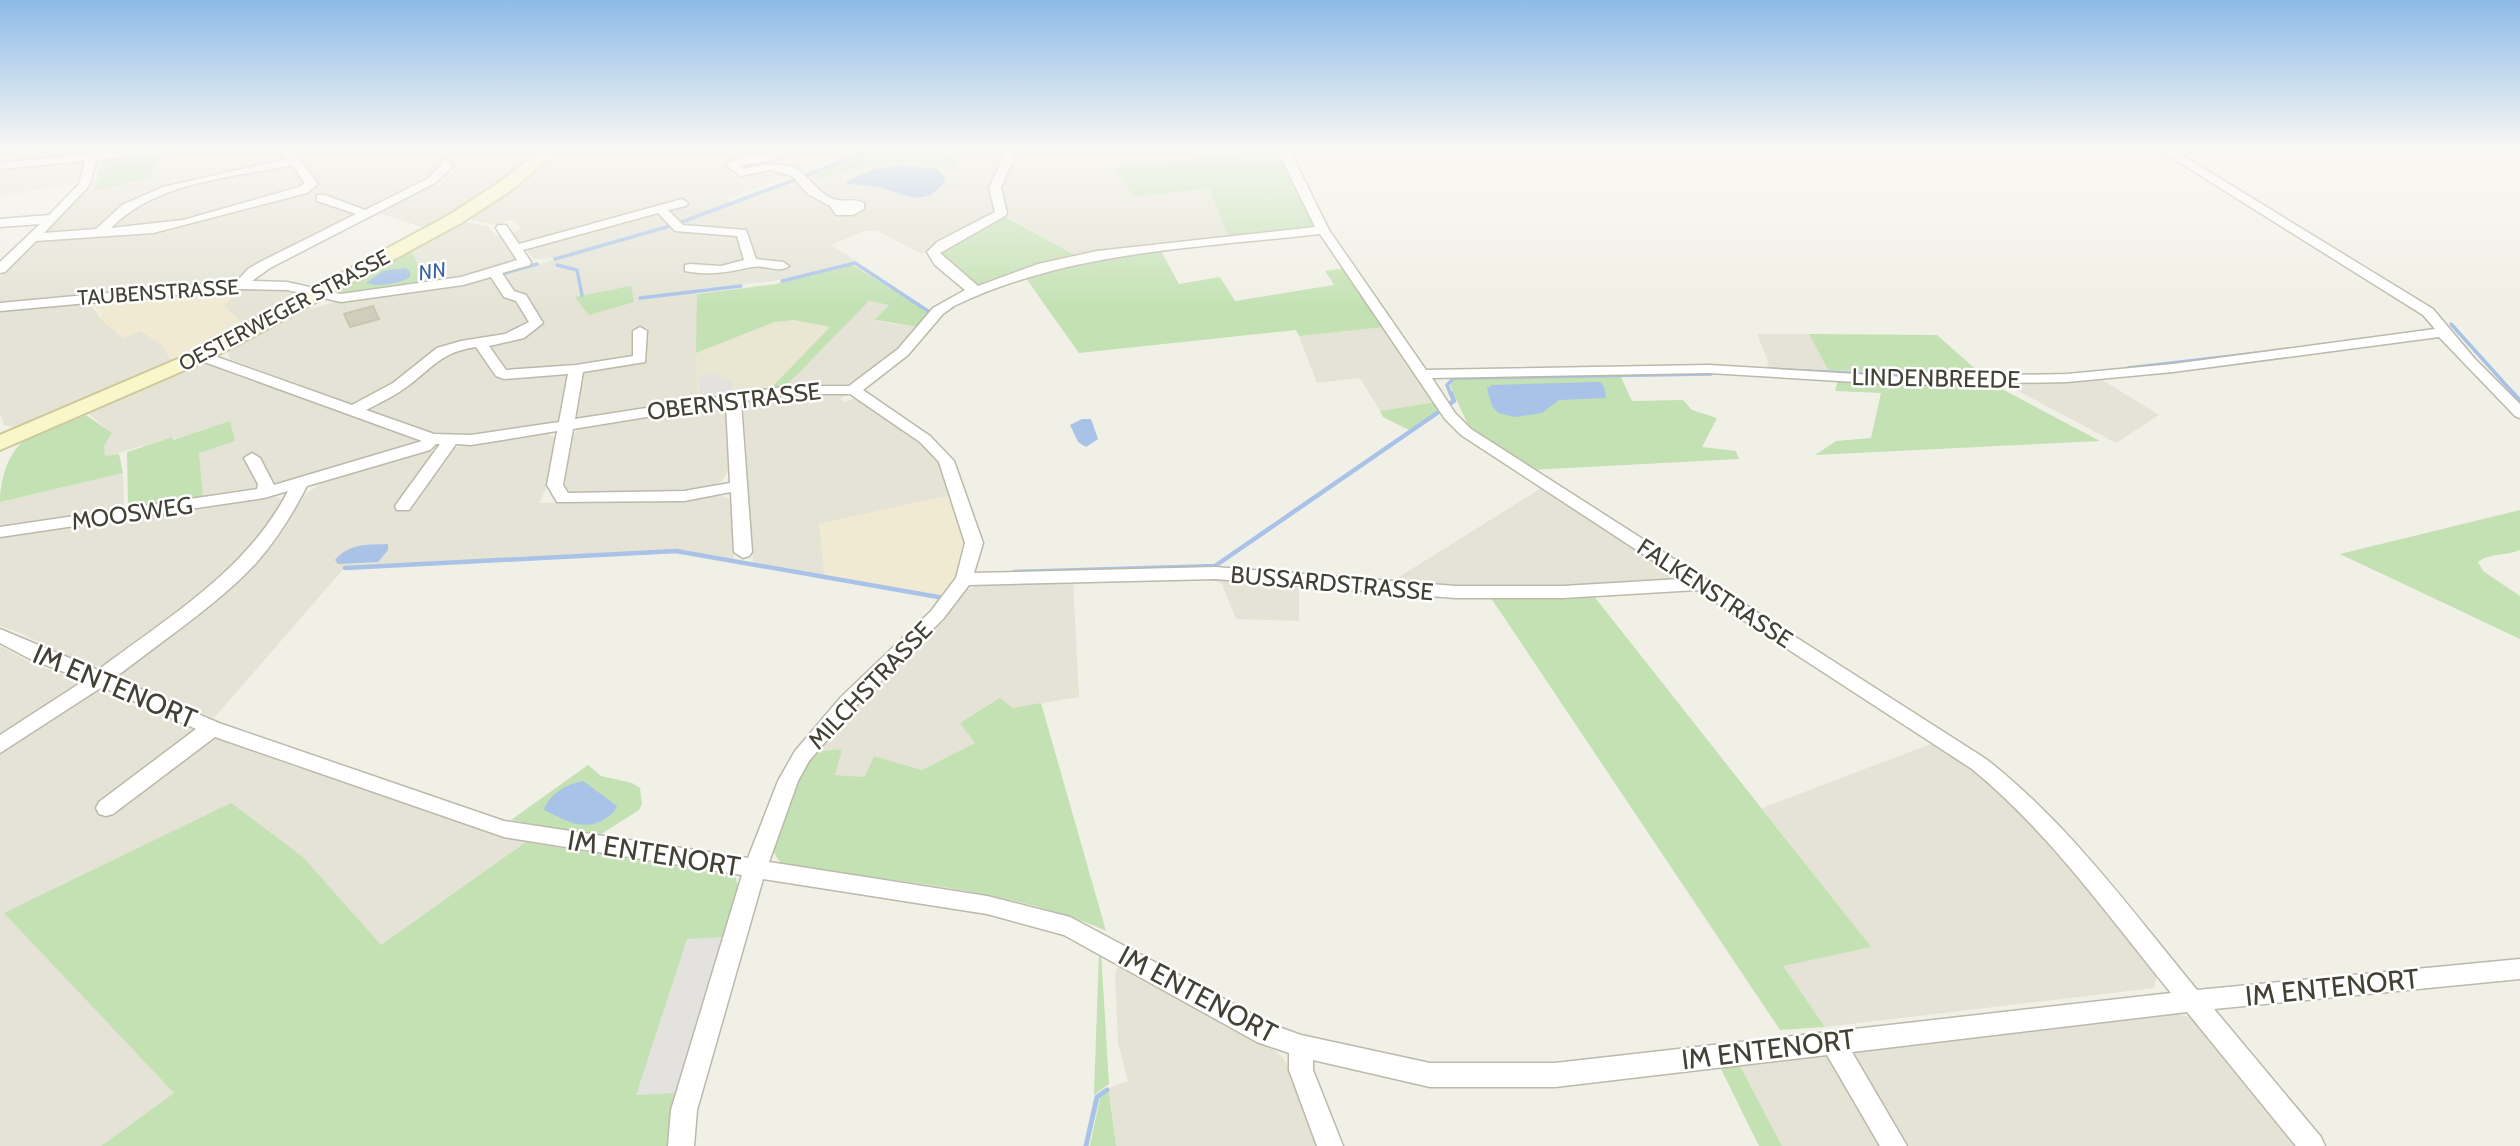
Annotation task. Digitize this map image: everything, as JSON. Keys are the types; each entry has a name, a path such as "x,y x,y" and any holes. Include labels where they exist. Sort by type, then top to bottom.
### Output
{"main road":[{"name":"OESTERWEGER STRASSE","path":"0,443 201,356 482,202"}],"street":[{"path":"0,269 67,202"},
{"path":"99,233 136,202"},
{"path":"31,238 184,223 258,202"},
{"path":"334,202 366,214"},
{"path":"240,285 265,265 389,202"},
{"path":"972,292 972,287 966,280 935,259 933,252 941,245 1002,213 999,202"},
{"name":"FALKENSTRASSE","path":"1310,202 1324,230 1450,416 1466,432 1979,764 2015,793 2062,844 2312,1146"},
{"path":"2251,202 2428,312 2470,362 2520,413"},
{"path":"502,229 517,248 682,203"},
{"path":"0,222 12,205"},
{"path":"660,209 679,228 741,233 751,262"},
{"path":"0,222 51,219"},
{"name":"OBERNSTRASSE","path":"201,356 432,439 450,441 789,390 853,390 902,352 938,311 972,292 1071,260 1324,230"},
{"name":"TAUBENSTRASSE","path":"0,307 240,285 287,286 341,298 368,295 463,281 495,273 525,262 517,248"},
{"path":"690,268 712,272 745,266 751,262 783,266"},
{"path":"352,411 402,384 434,354 470,342 481,344 531,329 536,323 521,298 509,294 495,273"},
{"path":"481,344 501,373 509,376 640,359 640,331"},
{"name":"LINDENBREEDE","path":"1423,374 1709,369 1905,381 2067,378 2172,368 2448,334"},
{"path":"576,369 570,416 555,485 564,498 684,496 739,486"},
{"name":"MILCHSTRASSE","path":"681,1146 684,1110 755,869 788,782 803,756 848,702 937,615 964,579 974,543 946,461 925,439 853,390"},
{"path":"733,399 743,552"},
{"name":"MOOSWEG","path":"0,532 264,493 424,447 432,439"},
{"path":"403,506 450,441"},
{"path":"252,458 266,484 264,493"},
{"path":"0,745 99,680 205,598 250,559 284,515 300,483"},
{"name":"BUSSARDSTRASSE","path":"964,579 1215,573 1455,592 1563,592 1701,584"},
{"name":"IM ENTENORT","path":"0,635 212,728 504,829 987,905 1070,927 1266,1034 1301,1046 1430,1075 1555,1075 2192,1001 2520,968"},
{"path":"106,808 212,728"},
{"path":"1832,1041 1894,1146"},
{"path":"1301,1046 1301,1070 1329,1146"}],"shaded area":[{"path":"75,202 472,202 426,228 369,210 226,283 0,305 0,277"},
{"path":"491,202 731,203 679,222 554,258 534,259 526,250 531,247 529,243 520,243 513,233 521,228 514,219 494,225 466,219"},
{"path":"736,202 997,202 997,210 922,254 877,231 865,231 831,245 856,261 774,281 697,289 697,400 498,432 437,436 230,359 228,354 230,349 299,312 339,301 480,281 683,222"},
{"path":"1003,202 1215,202 1229,238 1078,256 1004,215"},
{"path":"462,221 488,226 495,235 501,236 518,258 513,265 462,279 428,283 410,250"},
{"path":"241,289 285,290 298,297 246,326 223,306"},
{"path":"241,289 224,306 246,326 174,362 162,345 141,331 123,338 98,317 103,315 87,300"},
{"path":"85,299 98,317 141,331 162,345 173,363 17,428 4,425 0,414 0,310"},
{"path":"869,301 889,305 875,321 919,327 899,350 857,381 847,384 787,385"},
{"path":"794,320 831,327 771,388 697,400 696,353 775,322"},
{"path":"1385,327 1436,402 1380,411 1360,378 1317,383 1299,336"},
{"path":"1757,334 1809,334 1828,370 1767,367 1768,361"},
{"path":"199,364 213,364 416,440 416,444 281,484 203,496 199,452 172,437 105,457 104,446 111,433 88,413"},
{"path":"706,373 721,374 722,381 732,379 732,393 700,398 700,376"},
{"path":"2099,378 2159,415 2116,443 2005,384"},
{"path":"831,392 847,395 840,399 845,402 854,398 920,441 940,461 952,495 819,524 825,576 753,563 743,408 754,399 784,394"},
{"path":"710,406 720,407 725,412 728,471 721,482 709,487 679,491 580,493 570,492 565,487 570,438 577,430"},
{"path":"543,432 553,436 555,442 549,482 539,503 722,496 730,499 734,560 677,553 346,566 214,718 125,683 122,675 128,665 257,559 306,494 330,478 423,453"},
{"path":"123,473 124,508 0,527 0,502"},
{"path":"1543,487 1677,574 1666,581 1515,587 1389,583"},
{"path":"273,495 281,499 280,506 253,544 219,578 113,663 101,667 88,666 0,626 0,537"},
{"path":"952,495 967,543 959,571 944,597 825,576 819,524"},
{"path":"1210,578 1299,586 1299,621 1236,619 1222,584"},
{"path":"1073,581 1079,697 1013,708 976,743 922,770 874,756 866,777 834,775 815,752 854,703 963,592 978,585"},
{"path":"0,646 35,665 79,680 77,687 0,738"},
{"path":"98,692 298,768 306,767 495,835 526,842 381,945 304,858 5,913 174,1093 101,1146 0,1146 0,751 83,695"},
{"path":"1936,742 1982,771 2056,845 2158,971 2154,988 1825,1027 1782,965 1870,947 1762,808"},
{"path":"725,937 678,1093 636,1095 687,939"},
{"path":"1120,963 1268,1044 1283,1058 1294,1074 1320,1146 1116,1146 1109,1088 1128,1081 1118,1043 1115,973"},
{"path":"2178,1014 2196,1019 2298,1146 1782,1146 1739,1064"}],"green space":[{"path":"1215,202 1304,202 1315,223 1307,229 1229,238"},
{"path":"1004,216 1077,256 1039,265 986,285 978,285 938,257 940,249"},
{"path":"410,250 428,283 357,294 332,293"},
{"path":"1161,251 1179,284 1220,277 1235,301 1334,285 1325,271 1345,268 1385,327 1299,336 1296,330 1079,353 1025,277 1075,262"},
{"path":"853,265 931,314 919,327 875,320 889,305 869,301 787,385 771,388 830,327 794,320 775,322 696,353 697,294 776,284"},
{"path":"631,286 634,302 589,315 575,297"},
{"path":"1809,334 1937,335 1981,374 1828,370"},
{"path":"1621,377 1632,401 1683,400 1692,410 1717,418 1702,447 1736,451 1739,459 1530,470 1470,429 1450,386 1454,379"},
{"path":"1838,380 1987,384 2000,388 2100,441 1815,455 1836,441 1871,438 1881,393 1835,391"},
{"path":"1436,402 1439,409 1409,430 1383,417 1380,411"},
{"path":"86,415 112,433 104,446 105,456 119,454 123,473 0,502 6,469 18,446 38,433"},
{"path":"230,421 235,441 199,453 203,496 128,508 127,452"},
{"path":"2520,510 2520,550 2487,557 2478,562 2483,571 2520,596 2520,639 2340,554"},
{"path":"1593,595 1871,947 1783,966 1825,1027 1780,1030 1491,598"},
{"path":"1000,698 1013,708 1041,703 1106,931 1069,916 989,895 782,865 772,850 800,774 815,752 842,749 835,775 865,777 874,756 922,770 975,743 960,723"},
{"path":"588,765 601,776 632,783 640,788 642,804 639,810 598,836 511,820"},
{"path":"231,803 304,858 381,945 526,842 735,876 741,894 672,1146 101,1146 174,1093 4,913"},
{"path":"1099,951 1109,1084 1094,1095"},
{"path":"1739,1064 1782,1146 1759,1146 1720,1067"},
{"path":"1109,1092 1116,1146 1090,1146 1100,1098"}],"water":[{"path":"405,268 410,271 410,277 382,285 366,283 383,271"},
{"path":"1600,382 1606,398 1559,400 1542,413 1515,417 1498,413 1492,406 1487,388 1492,385"},
{"path":"1082,419 1091,419 1098,439 1086,447 1078,442 1070,425"},
{"path":"388,544 388,550 378,562 338,564 335,560 353,548"},
{"path":"583,781 617,806 610,815 598,822 583,825 544,810 546,804 559,791"}],"building":[{"path":"373,306 379,319 350,327 344,314"}],"waterway":[{"name":"NN","path":"679,223 734,202"},
{"name":"NN","path":"555,259 670,226"},
{"path":"782,281 855,263 931,313"},
{"name":"NN","path":"505,273 537,264"},
{"path":"557,265 577,270 582,295"},
{"path":"640,298 741,286"},
{"path":"2451,324 2515,395"},
{"path":"2128,368 2258,353"},
{"path":"1768,369 1934,377"},
{"path":"1451,395 1447,385 1454,378 1711,374"},
{"path":"1449,404 1454,401 1451,393"},
{"path":"2513,393 2520,401"},
{"path":"1014,572 1215,566 1440,411"},
{"path":"345,568 676,551 944,598"},
{"path":"1086,1146 1097,1097 1107,1090"}]}
